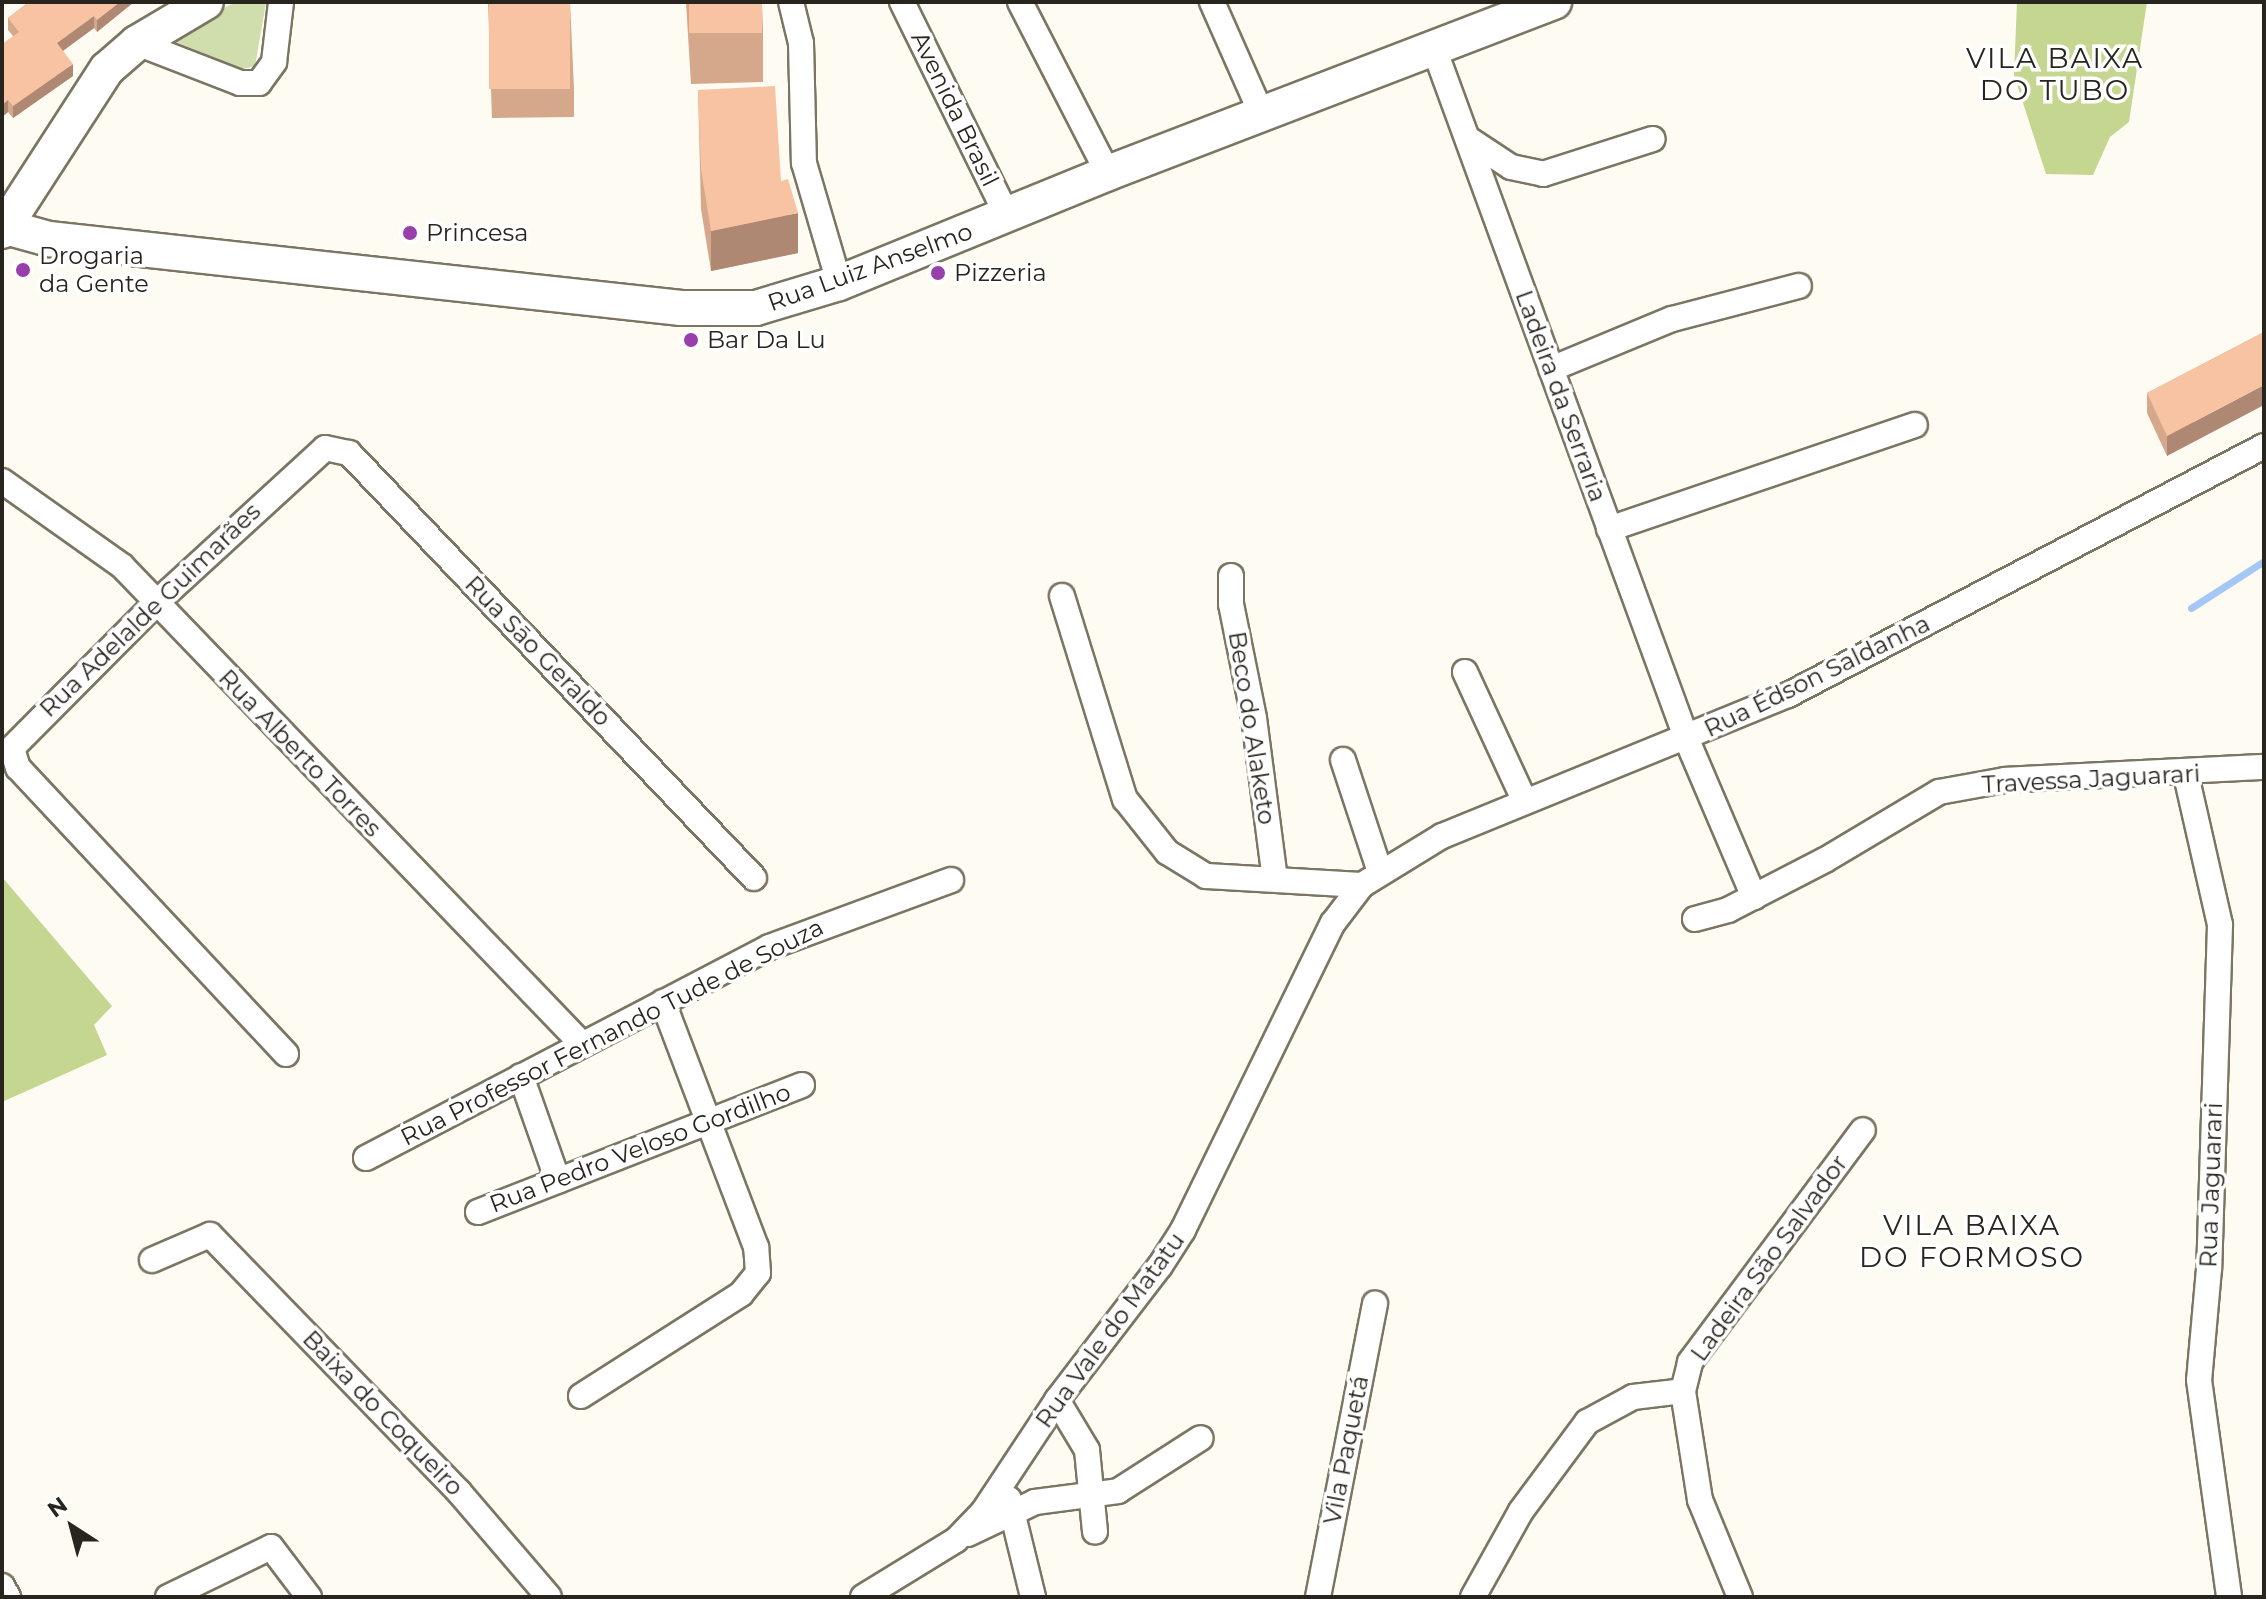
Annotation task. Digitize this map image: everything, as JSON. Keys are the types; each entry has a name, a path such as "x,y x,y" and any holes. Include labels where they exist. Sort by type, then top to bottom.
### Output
{"street":[{"path":"3,228 107,69 137,43 206,2"},
{"path":"137,43 240,83 259,83 274,62 281,2"},
{"path":"791,2 801,43 804,163 839,283"},
{"name":"Avenida Brasil","path":"902,2 1007,215"},
{"path":"1020,2 1108,173"},
{"path":"1212,2 1262,115"},
{"name":"Rua Luiz Anselmo","path":"3,228 49,239 681,308 756,308 839,283 1108,173 1435,51 1554,2"},
{"name":"Ladeira da Serraria","path":"1435,51 1687,740 1754,897"},
{"path":"1470,140 1511,167 1543,174 1653,139"},
{"path":"1551,369 1672,319 1799,286"},
{"path":"1609,529 1915,425"},
{"name":"Rua Édson Saldanha","path":"1371,878 1442,836 1687,740 1788,695 2264,446"},
{"name":"Rua Sāo Geraldo","path":"313,455 338,447 349,453 754,878"},
{"name":"Rua Adelalde Guimarães","path":"286,1054 13,759 18,737 313,455"},
{"name":"Rua Alberto Torres","path":"2,481 88,539 156,603 582,1044"},
{"name":"Beco do Alaketo","path":"1231,576 1231,604 1254,718 1275,879"},
{"path":"1062,596 1125,799 1145,830 1167,852 1206,876 1371,878 1343,760"},
{"path":"1465,672 1525,802"},
{"name":"Travessa Jaguarari","path":"1695,919 1754,897 1939,792 2005,780 2186,775 2264,767"},
{"name":"Rua Jaguarari","path":"2186,775 2220,925 2209,1269 2199,1380 2229,1597"},
{"name":"Rua Vale do Matatu","path":"863,1597 956,1540 1003,1484 1057,1400 1183,1230 1333,923 1371,878"},
{"name":"Rua Professor Fernando Tude de Souza","path":"366,1158 769,947 951,880"},
{"path":"581,1396 741,1294 758,1273 760,1261 663,1002"},
{"path":"521,1076 558,1181"},
{"name":"Rua Pedro Veloso Gordilho","path":"478,1212 802,1085"},
{"name":"Ladeira São Salvador","path":"1683,1391 1690,1362 1863,1130"},
{"name":"Baixa do Coqueiro","path":"152,1260 210,1235 459,1492 549,1597"},
{"name":"Vila Paquetá","path":"1318,1597 1375,1303"},
{"path":"1473,1597 1521,1511 1587,1422 1633,1397 1683,1391 1700,1500 1740,1597"},
{"path":"1057,1400 1080,1432 1095,1495 1095,1532"},
{"path":"956,1540 1035,1502 1095,1495 1137,1483 1201,1438"},
{"path":"1003,1484 1014,1512 1033,1597"},
{"path":"168,1597 271,1547 309,1597"},
{"path":"2,1586 8,1597"}],"green space":[{"path":"236,2 266,3 255,66 242,69 176,42 178,31"},
{"path":"2017,2 2147,2 2129,122 2110,137 2093,175 2046,174 2014,75"},
{"path":"2,877 112,1006 94,1025 107,1055 2,1102"}],"building":[{"path":"29,2 120,2 97,20 94,16 57,43 73,64 13,106 8,100 2,105 2,44 19,32 8,18"},
{"path":"489,2 570,2 570,89 489,89"},
{"path":"689,2 762,2 762,33 689,33"},
{"path":"775,86 781,181 788,179 798,213 711,231 701,169 698,90"},
{"path":"2264,332 2264,385 2167,436 2147,393"}],"waterway":[{"path":"2191,608 2264,561"}],"place":[{"name":"Princesa","path":"410,233"},
{"name":"Drogaria da Gente","path":"23,270"},
{"name":"Pizzeria","path":"938,273"},
{"name":"Bar Da Lu","path":"691,340"}],"district":[{"name":"VILA BAIXA DO TUBO","path":"2055,74"},
{"name":"VILA BAIXA DO FORMOSO","path":"1972,1241"}]}
